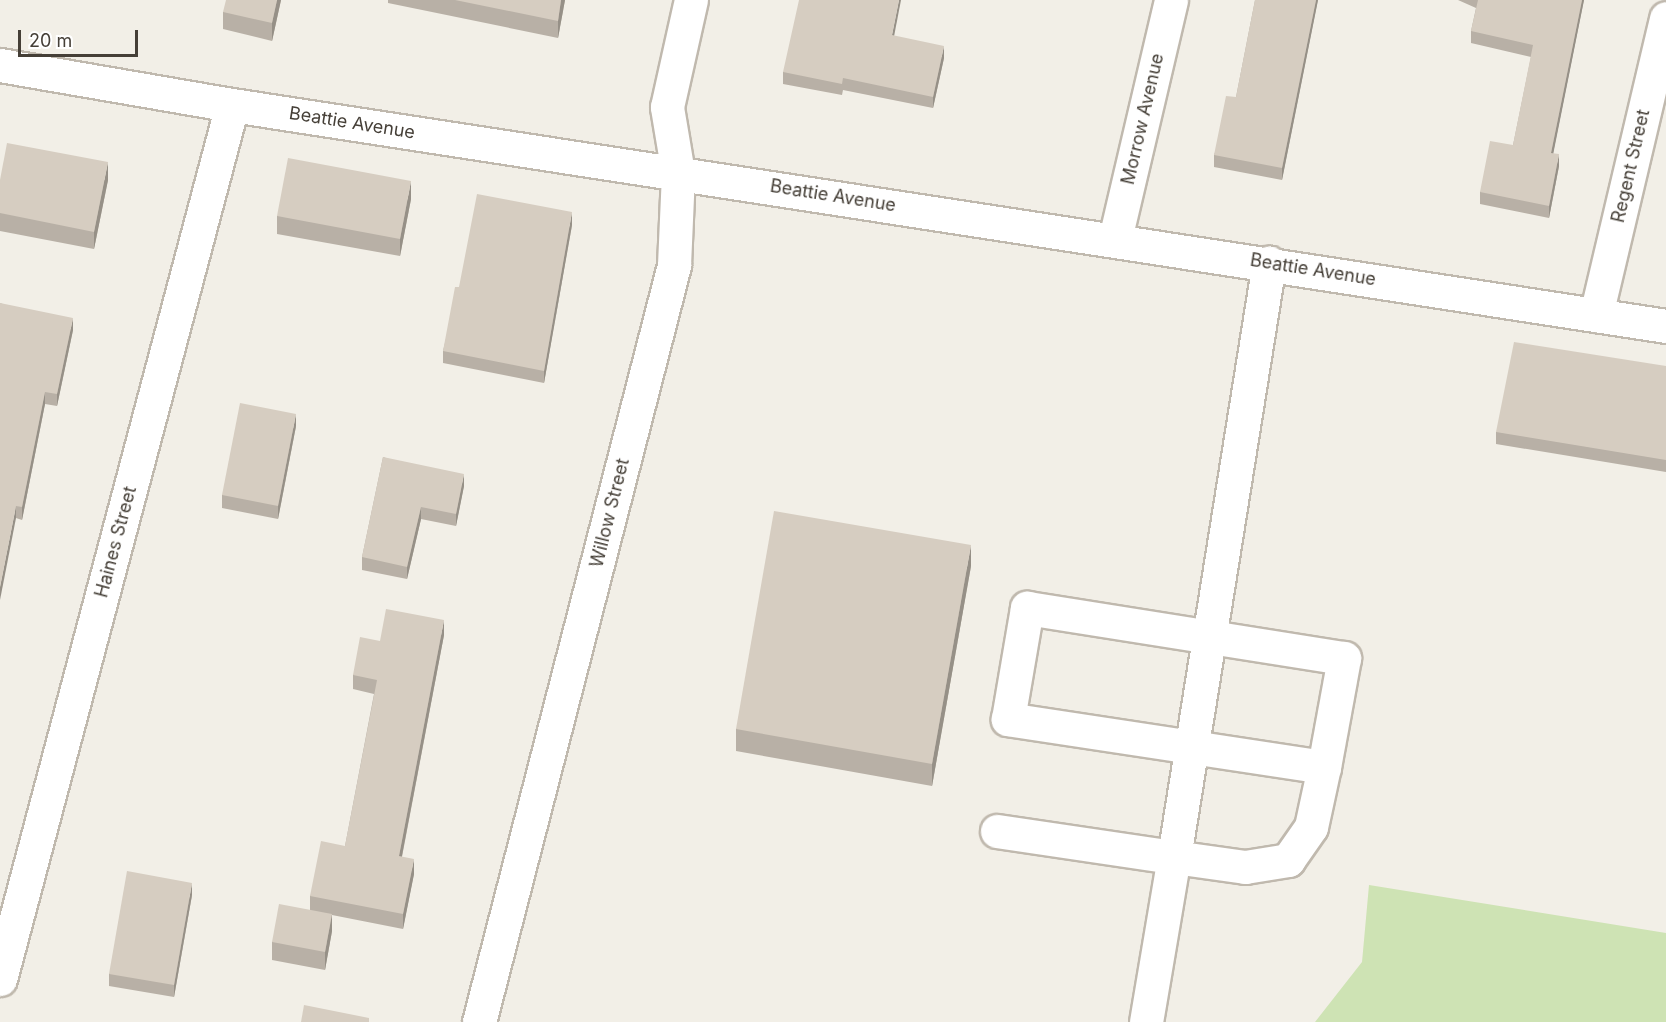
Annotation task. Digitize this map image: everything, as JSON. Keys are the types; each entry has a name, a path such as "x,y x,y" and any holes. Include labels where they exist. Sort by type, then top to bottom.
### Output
{"street":[{"name":"Willow Street","path":"479,1022 674,265 678,173 667,106 691,0"},
{"name":"Morrow Avenue","path":"1114,239 1171,0"},
{"name":"Regent Street","path":"1596,315 1666,18"},
{"name":"Beattie Avenue","path":"0,65 232,105 1114,239 1666,326"},
{"name":"Haines Street","path":"0,979 232,105"},
{"path":"1146,1022 1269,263"},
{"path":"997,831 1245,867 1288,860 1311,827 1324,766 1344,658 1027,608 1008,719 1324,766"}],"green space":[{"path":"1369,885 1666,933 1666,1022 1315,1022 1362,962"}],"building":[{"path":"226,0 277,0 272,23 223,12"},
{"path":"455,0 561,0 558,21"},
{"path":"799,0 899,0 892,35 944,46 933,97 843,78 842,84 783,72"},
{"path":"1255,0 1316,0 1282,168 1214,155 1226,96 1236,97"},
{"path":"1478,0 1582,0 1551,153 1559,154 1549,206 1480,192 1490,141 1513,145 1533,45 1471,31"},
{"path":"7,143 108,162 94,232 0,213 0,180"},
{"path":"288,158 411,181 400,239 277,216"},
{"path":"477,194 572,212 544,371 443,351 455,287 459,287"},
{"path":"0,303 73,318 57,394 45,392 22,507 16,506 0,587"},
{"path":"1514,342 1666,366 1666,460 1496,432"},
{"path":"240,403 296,414 278,506 222,495"},
{"path":"383,457 464,474 456,514 421,507 407,567 362,557"},
{"path":"774,511 971,545 932,764 736,729"},
{"path":"386,609 444,620 399,856 414,859 403,914 310,896 321,841 345,846 377,680 353,675 360,637 380,641"},
{"path":"127,871 192,883 174,985 109,974"},
{"path":"279,904 332,914 325,952 272,942"},
{"path":"304,1005 369,1018 369,1022 301,1022"}]}
